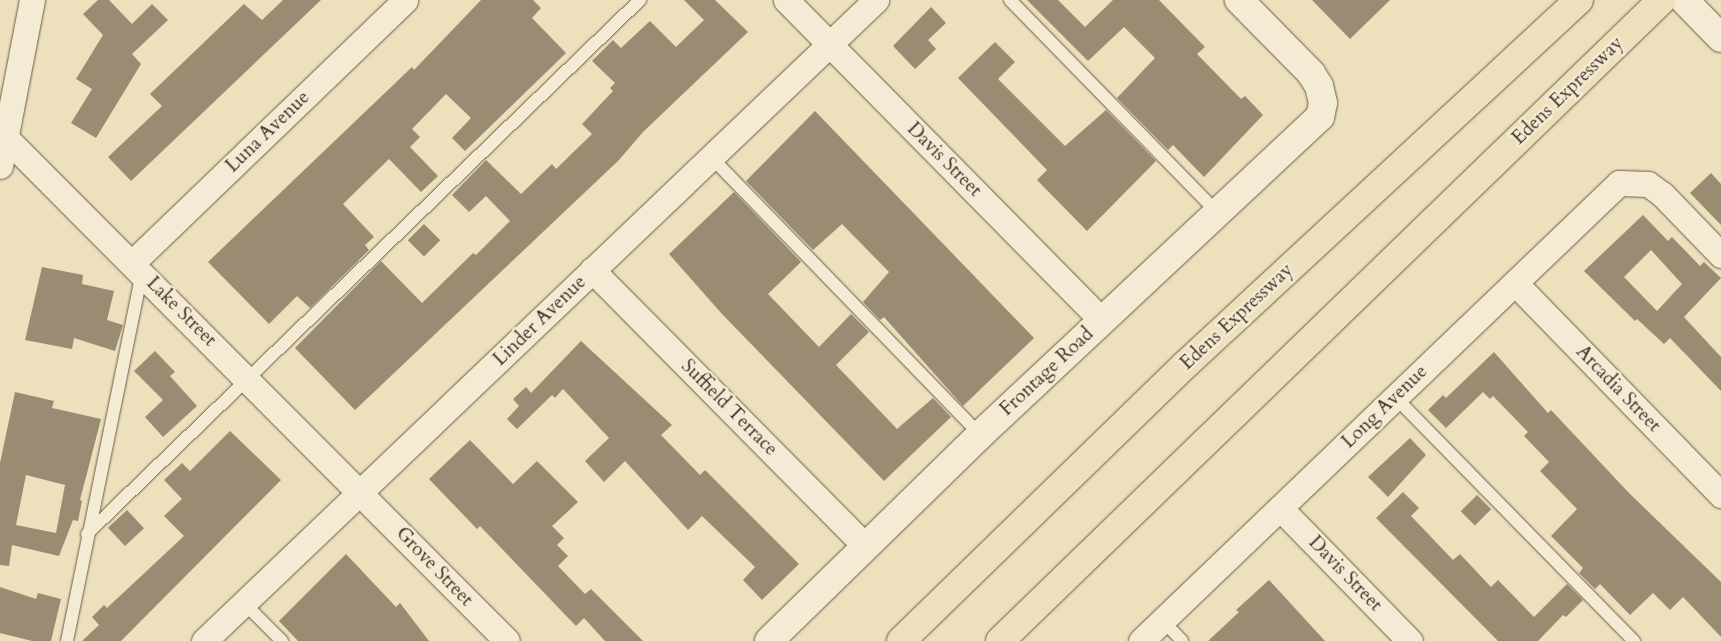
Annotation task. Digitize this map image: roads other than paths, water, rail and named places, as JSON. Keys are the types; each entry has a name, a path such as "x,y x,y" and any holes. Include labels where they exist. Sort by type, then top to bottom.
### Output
{"highway":[{"name":"Edens Expressway","path":"901,641 1185,365 1579,0"},
{"name":"Edens Expressway","path":"1000,641 1662,0"}],"street":[{"path":"0,166 3,135 32,0"},
{"name":"Luna Avenue","path":"137,268 405,0"},
{"name":"Davis Street","path":"786,0 1102,320"},
{"name":"Linder Avenue","path":"204,641 876,0"},
{"name":"Frontage Road","path":"769,641 980,434 1102,320 1220,214 1310,129 1320,117 1323,103 1319,86 1311,73 1239,0"},
{"path":"1684,0 1721,38"},
{"name":"Lake Street","path":"3,135 361,492"},
{"name":"Long Avenue","path":"1141,641 1515,283 1606,193 1619,183 1648,184 1662,194 1721,255"},
{"name":"Suffield Terrace","path":"592,270 865,546"},
{"name":"Arcadia Street","path":"1515,283 1721,495"},
{"name":"Grove Street","path":"361,492 507,641"},
{"name":"Davis Street","path":"1280,508 1410,641"}],"lane":[{"path":"87,534 640,0"},
{"path":"1010,0 1220,214"},
{"path":"711,157 980,434"},
{"path":"67,641 137,268"},
{"path":"1395,397 1634,641"},
{"path":"244,602 282,641"},
{"path":"1162,620 1182,641"}]}
